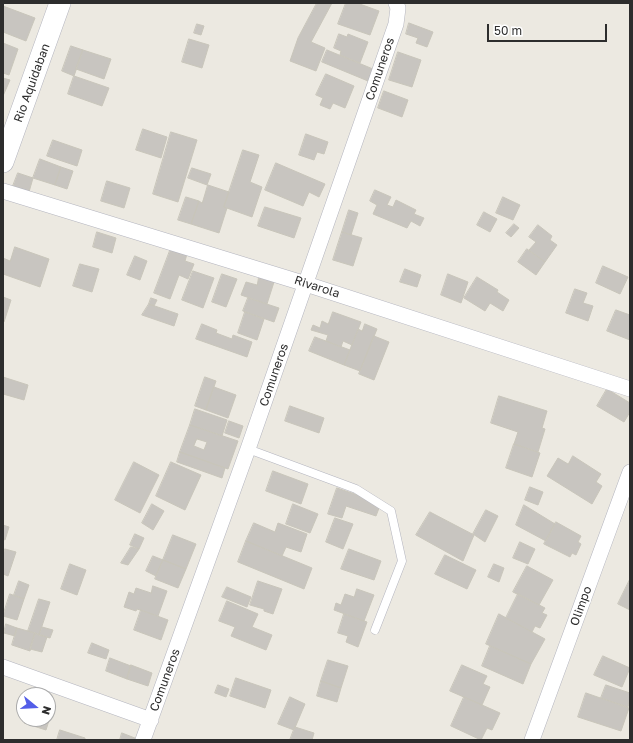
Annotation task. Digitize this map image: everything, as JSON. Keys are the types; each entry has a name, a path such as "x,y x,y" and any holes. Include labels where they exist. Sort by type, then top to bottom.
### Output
{"street":[{"name":"Rio Aquidaban","path":"3,162 60,3"},
{"name":"Comuneros","path":"144,740 248,449 396,24 397,5"},
{"name":"Rivarola","path":"3,190 306,284 630,389"},
{"name":"Olimpo","path":"532,740 630,472"},
{"path":"3,667 151,720"}],"lane":[{"path":"248,449 356,489 391,511 402,561 375,630"}],"building":[{"path":"317,3 332,3 311,42 325,48 316,71 290,61 298,38"},
{"path":"346,3 357,3 379,11 370,35 338,24"},
{"path":"3,6 35,18 26,41 3,32"},
{"path":"409,23 433,32 427,47 416,43 418,38 406,34"},
{"path":"197,24 204,26 201,35 194,33"},
{"path":"339,34 347,37 348,34 368,42 360,63 340,55 341,51 334,48"},
{"path":"189,39 209,45 202,68 182,62"},
{"path":"3,43 18,49 9,75 3,73"},
{"path":"71,46 83,50 74,76 62,71"},
{"path":"83,50 111,59 104,79 76,69"},
{"path":"327,50 373,69 368,81 322,62"},
{"path":"398,52 421,60 412,87 389,80"},
{"path":"326,74 354,86 345,108 333,103 330,109 320,105 323,98 316,95"},
{"path":"74,76 109,88 102,106 68,94"},
{"path":"3,78 10,80 3,96"},
{"path":"384,91 408,100 402,117 378,108"},
{"path":"143,129 167,137 161,158 136,150"},
{"path":"171,132 197,140 178,202 153,194"},
{"path":"306,134 328,142 324,154 317,152 314,160 299,155"},
{"path":"53,140 82,150 77,166 47,156"},
{"path":"243,150 259,155 250,182 262,187 252,217 224,207"},
{"path":"40,159 61,167 55,185 33,178"},
{"path":"276,163 325,184 319,197 309,192 303,206 265,190"},
{"path":"61,167 73,171 67,189 55,185"},
{"path":"192,168 211,174 207,185 188,178"},
{"path":"18,173 33,178 29,192 13,186"},
{"path":"107,181 130,188 124,208 101,201"},
{"path":"208,185 229,192 224,207 227,208 219,233 191,224 199,201 202,203"},
{"path":"375,190 391,197 387,205 393,207 396,200 416,210 414,214 424,218 420,226 411,221 407,228 373,214 377,205 370,201"},
{"path":"186,197 199,201 191,224 178,220"},
{"path":"503,197 520,205 513,220 496,213"},
{"path":"265,207 301,218 294,238 258,226"},
{"path":"349,210 358,213 351,235 342,232"},
{"path":"484,212 497,219 490,232 477,225"},
{"path":"514,224 519,228 511,237 506,233"},
{"path":"538,225 552,236 550,240 557,245 545,262 529,250 536,242 529,237"},
{"path":"97,232 116,238 112,253 93,247"},
{"path":"342,232 362,238 353,266 333,260"},
{"path":"15,247 49,259 40,287 3,274 3,258 10,261"},
{"path":"171,248 187,254 185,261 194,264 188,279 179,275 170,299 154,293"},
{"path":"527,249 545,262 536,275 518,262"},
{"path":"135,256 147,261 140,280 127,275"},
{"path":"80,264 99,269 92,292 73,286"},
{"path":"603,266 628,277 620,294 596,283"},
{"path":"405,269 421,275 417,287 400,282"},
{"path":"193,271 214,278 203,308 182,300"},
{"path":"222,274 237,279 226,307 212,302"},
{"path":"448,274 468,282 461,303 441,295"},
{"path":"259,277 274,282 267,304 241,295 246,282 257,285"},
{"path":"477,277 498,290 497,292 509,300 503,311 490,303 485,311 464,298"},
{"path":"575,289 587,293 583,303 593,306 588,321 566,313"},
{"path":"3,297 11,300 4,322 3,322"},
{"path":"151,298 157,300 154,306 149,304"},
{"path":"248,298 279,308 274,322 243,311"},
{"path":"149,304 178,314 174,326 142,315"},
{"path":"616,310 630,315 630,340 607,331"},
{"path":"245,312 264,319 257,340 238,333"},
{"path":"333,312 361,322 352,345 343,341 341,347 326,341 328,335 311,330 313,325 320,328 322,321 328,324"},
{"path":"202,324 217,330 216,333 232,339 233,335 252,342 247,357 196,339"},
{"path":"365,324 377,329 360,371 344,365 358,329 362,331"},
{"path":"374,336 389,342 374,380 359,374"},
{"path":"315,337 350,350 344,365 309,351"},
{"path":"3,377 28,385 24,400 3,394"},
{"path":"205,377 216,381 206,410 195,406"},
{"path":"214,387 236,395 228,418 206,410"},
{"path":"607,389 630,403 630,412 624,422 597,406"},
{"path":"499,396 547,411 542,428 545,429 538,452 514,444 518,432 491,423"},
{"path":"290,406 324,418 319,433 285,421"},
{"path":"195,409 227,420 222,436 190,425"},
{"path":"229,421 243,426 239,438 225,433"},
{"path":"190,425 238,441 228,469 180,452","holes":["197,439 207,442 204,450 194,446"]},
{"path":"514,444 540,453 532,477 506,468"},
{"path":"180,452 225,468 222,478 177,462"},
{"path":"573,456 601,474 596,482 602,486 592,504 547,476 558,458 568,464"},
{"path":"134,462 159,475 140,513 115,500"},
{"path":"171,462 201,475 185,510 156,496"},
{"path":"273,471 308,484 301,504 266,491"},
{"path":"530,487 543,492 538,505 525,500"},
{"path":"337,488 381,503 376,516 346,506 342,518 328,514"},
{"path":"152,504 164,511 153,530 142,523"},
{"path":"293,504 318,514 310,533 286,524"},
{"path":"524,505 555,524 546,541 516,525"},
{"path":"486,510 498,516 485,542 473,534"},
{"path":"430,512 474,535 463,561 416,535"},
{"path":"335,518 353,524 343,549 326,542"},
{"path":"556,522 581,536 578,542 581,544 576,555 572,553 570,557 544,544"},
{"path":"254,523 275,532 278,523 307,534 301,552 286,547 282,556 246,541"},
{"path":"3,525 9,527 5,540 3,539"},
{"path":"135,534 144,538 139,549 130,545"},
{"path":"173,535 196,544 186,569 163,560"},
{"path":"246,541 312,568 304,589 238,562"},
{"path":"520,542 535,549 528,564 513,558"},
{"path":"131,547 139,549 128,565 121,563"},
{"path":"5,549 16,552 8,576 3,574 3,555"},
{"path":"349,549 381,561 374,580 341,569"},
{"path":"445,555 476,570 467,589 435,574"},
{"path":"153,556 163,560 156,576 146,571"},
{"path":"163,560 186,569 178,588 155,579"},
{"path":"70,564 86,570 77,595 61,589"},
{"path":"494,564 504,568 499,582 488,577"},
{"path":"527,566 553,580 539,605 513,592"},
{"path":"630,579 630,610 618,604"},
{"path":"19,581 29,585 24,599 14,595"},
{"path":"258,581 282,589 273,614 264,611 264,609 250,605"},
{"path":"153,586 167,591 158,616 137,609 136,611 124,607 129,592 134,594 136,588 151,593"},
{"path":"227,587 251,597 247,607 222,597"},
{"path":"357,589 374,595 364,621 334,610 336,603 341,605 345,594 354,597"},
{"path":"10,594 24,599 17,620 3,616"},
{"path":"518,594 545,608 542,613 547,615 540,628 535,626 532,632 506,618"},
{"path":"39,599 50,602 39,635 28,631"},
{"path":"227,601 258,614 252,627 272,635 266,650 231,636 235,627 219,621"},
{"path":"141,610 168,620 161,640 134,630"},
{"path":"344,614 367,622 358,647 346,642 348,636 338,633"},
{"path":"499,614 545,639 531,664 486,644"},
{"path":"6,624 17,628 15,636 4,633"},
{"path":"42,627 53,630 50,638 39,635"},
{"path":"17,628 35,633 30,651 12,645"},
{"path":"35,633 47,637 42,652 30,649"},
{"path":"92,643 109,650 106,659 88,653"},
{"path":"490,646 531,664 523,684 482,666"},
{"path":"603,656 630,668 622,687 594,675"},
{"path":"110,658 131,666 127,679 106,671"},
{"path":"328,660 348,666 341,688 321,681"},
{"path":"131,665 152,673 148,686 127,679"},
{"path":"462,665 487,676 483,684 490,687 482,705 450,691"},
{"path":"236,678 271,690 265,708 230,696"},
{"path":"321,681 341,688 337,702 317,696"},
{"path":"218,685 229,689 226,697 215,693"},
{"path":"606,685 630,693 628,707 601,698"},
{"path":"586,693 629,708 621,731 578,717"},
{"path":"290,697 305,704 294,730 278,724"},
{"path":"464,697 500,713 492,730 487,728 481,740 451,726"},
{"path":"37,727 47,727 46,730"},
{"path":"295,727 314,733 312,740 290,740"},
{"path":"60,730 85,738 85,740 57,740"},
{"path":"122,733 140,740 120,740"}]}
